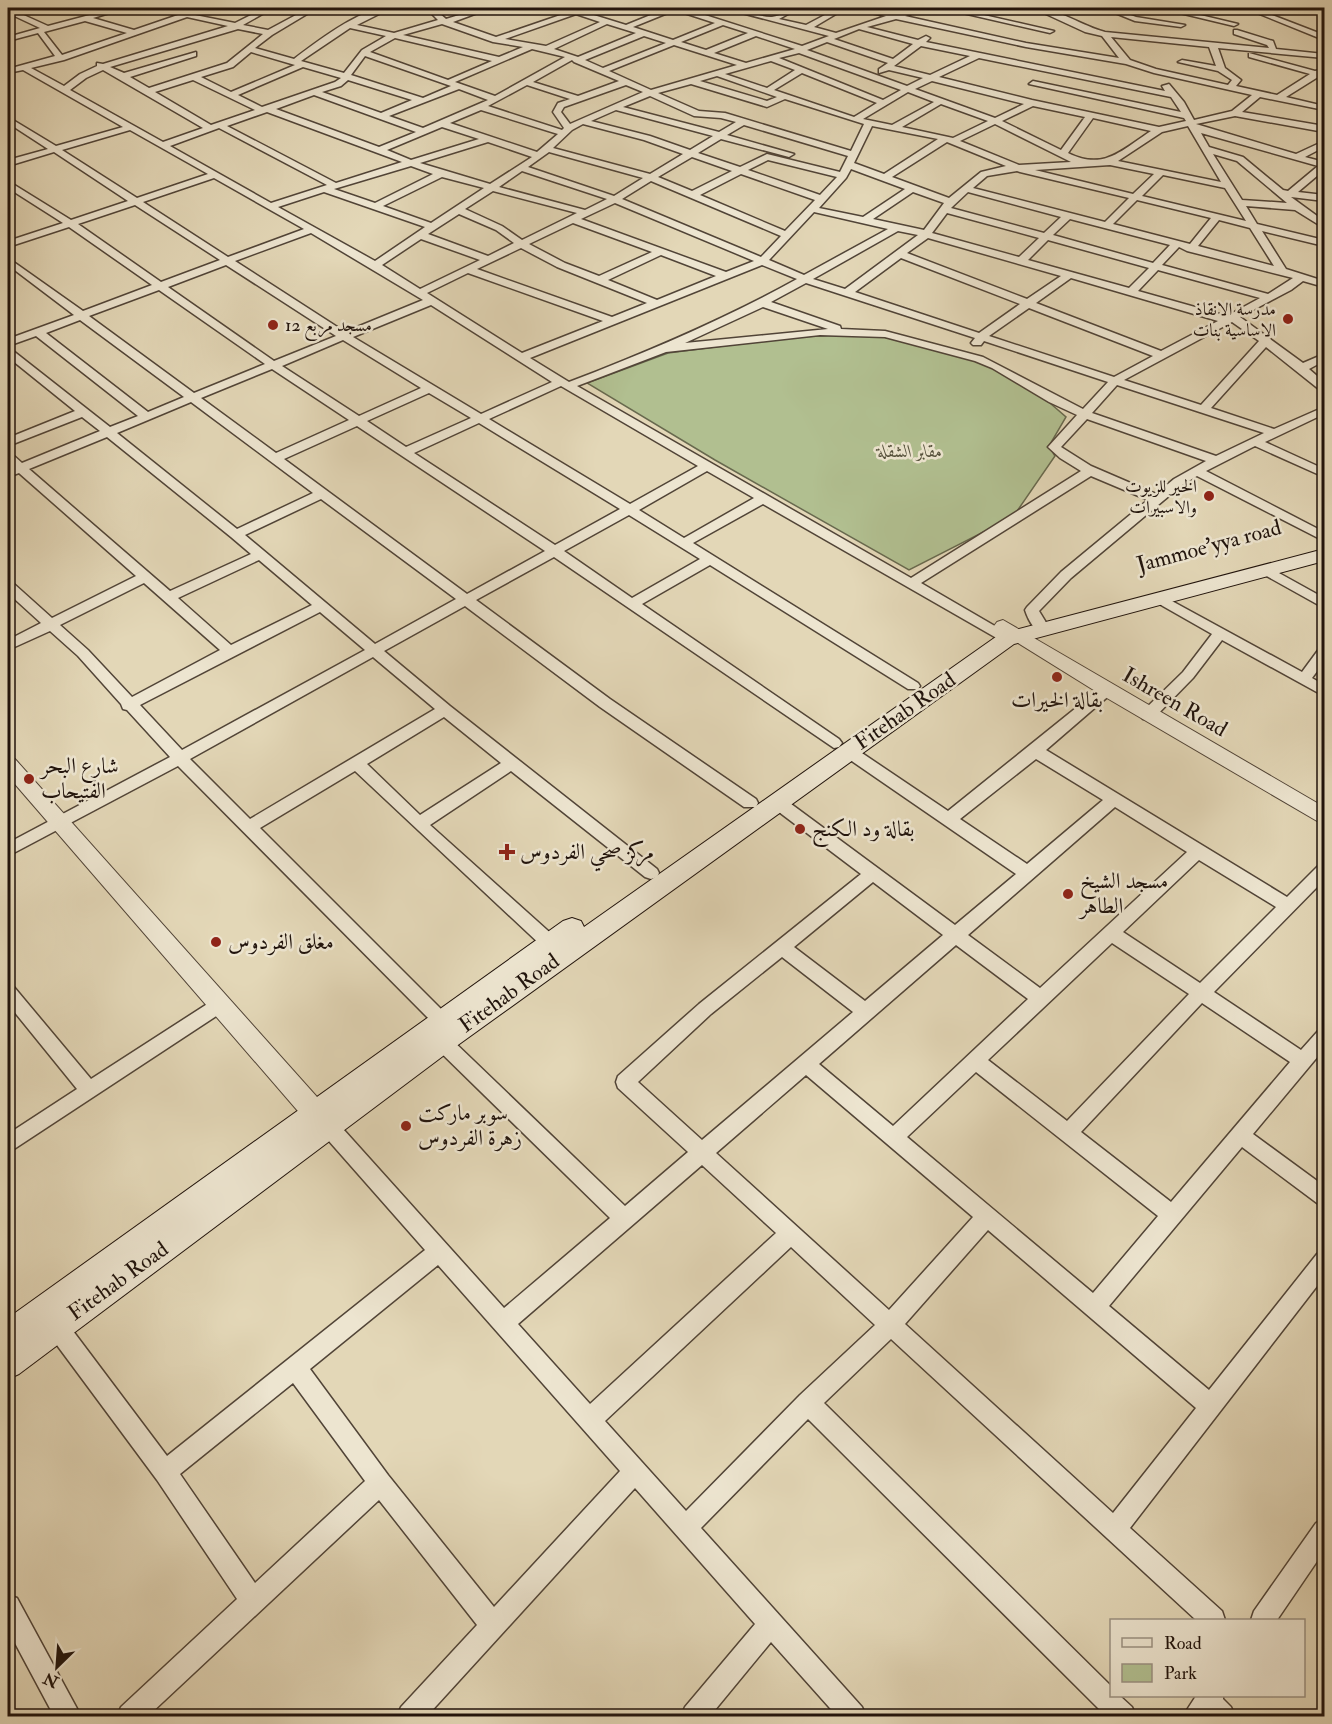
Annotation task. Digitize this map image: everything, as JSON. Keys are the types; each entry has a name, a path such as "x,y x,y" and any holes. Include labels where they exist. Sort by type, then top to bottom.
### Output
{"main road":[{"name":"Jammoe'yya road","path":"1111,604 1324,538"},
{"name":"Jammoe'yya road","path":"1111,604 1159,598 1324,555"},
{"path":"1005,633 1111,604"},
{"name":"Fitehab Road","path":"841,747 913,686 1005,633"},
{"name":"Fitehab Road","path":"8,1336 321,1119 841,747 1005,633"},
{"name":"Fitehab Road","path":"442,1031 550,943 651,873 763,803"},
{"name":"Fitehab Road","path":"8,1363 321,1119"}],"street":[{"path":"8,39 123,8"},
{"path":"154,8 269,33"},
{"path":"8,71 66,57 207,8"},
{"path":"252,8 268,9"},
{"path":"149,92 230,64 269,33 314,8"},
{"path":"231,95 299,63 348,25 387,8"},
{"path":"429,8 444,22 496,40 547,49 575,58 697,114 722,115 809,142 947,206 1045,237 1268,297"},
{"path":"163,145 338,84 348,76 364,53 393,37 488,8"},
{"path":"496,40 588,8"},
{"path":"627,27 675,8 699,14 993,120 1082,163"},
{"path":"699,14 713,8"},
{"path":"727,8 807,28 891,64 932,78 1010,98 1159,130"},
{"path":"773,19 796,8"},
{"path":"807,28 843,8"},
{"path":"858,8 898,13 1015,53 1051,70 1174,95"},
{"path":"375,265 539,156 582,121 649,93 688,80 801,50 898,13 924,8"},
{"path":"945,8 1050,31"},
{"path":"1040,9 1053,8"},
{"path":"1107,8 1130,18 1180,25"},
{"path":"1130,18 1138,8"},
{"path":"1163,8 1234,24"},
{"path":"1165,40 1198,8"},
{"path":"1249,8 1324,38"},
{"path":"64,90 83,76 104,66 238,25 268,9"},
{"path":"1040,9 1088,30 1225,48 1320,75"},
{"path":"365,10 376,12"},
{"path":"9,12 43,29 66,57 81,59"},
{"path":"32,12 33,22"},
{"path":"577,12 746,66"},
{"path":"1254,19 1263,13"},
{"path":"84,18 135,33"},
{"path":"547,49 607,21"},
{"path":"1015,53 1067,21"},
{"path":"602,71 724,22"},
{"path":"348,25 500,60"},
{"path":"1245,25 1237,32 1270,43 1273,50"},
{"path":"858,27 978,55 1015,53 1127,62 1154,71 1324,108"},
{"path":"874,77 941,27"},
{"path":"378,151 481,107 525,82 575,58 644,33"},
{"path":"705,53 756,33"},
{"path":"1105,34 1127,62"},
{"path":"1296,52 1324,38"},
{"path":"1173,75 1195,44"},
{"path":"1213,46 1221,69"},
{"path":"449,82 530,47"},
{"path":"1225,48 1273,50 1324,56"},
{"path":"248,49 348,76 420,100 426,100 459,86"},
{"path":"364,53 495,99"},
{"path":"123,76 193,54"},
{"path":"855,120 908,89 978,55"},
{"path":"772,58 884,103"},
{"path":"1182,62 1221,69 1238,80 1231,87"},
{"path":"93,63 104,66 215,127 334,185"},
{"path":"24,67 375,265 565,384 912,583 1005,633"},
{"path":"1279,98 1320,75 1324,68"},
{"path":"767,91 801,70"},
{"path":"1010,98 1051,70"},
{"path":"1154,71 1174,95 1282,272"},
{"path":"716,73 855,120 950,140 1020,168 1324,243"},
{"path":"194,77 263,109 408,163 491,189 587,213"},
{"path":"688,80 767,104 784,97"},
{"path":"525,82 576,98"},
{"path":"567,131 556,112 561,105 625,82"},
{"path":"1033,84 1191,122 1324,166"},
{"path":"316,93 425,132"},
{"path":"1234,114 1259,93"},
{"path":"382,116 420,100"},
{"path":"893,128 941,101"},
{"path":"886,177 950,140 1032,103"},
{"path":"481,107 567,131"},
{"path":"614,107 789,154"},
{"path":"1110,162 1159,130 1234,114 1324,129"},
{"path":"1063,154 1090,116"},
{"path":"8,119 344,336 630,509 913,686"},
{"path":"582,121 690,153 822,200"},
{"path":"421,292 615,199 744,121"},
{"path":"522,357 763,261 843,176 869,123"},
{"path":"443,124 539,156"},
{"path":"8,163 131,127"},
{"path":"270,206 488,139"},
{"path":"779,160 809,142"},
{"path":"1297,157 1324,144"},
{"path":"1205,148 1240,159 1285,193 1297,207 1324,225"},
{"path":"548,149 650,177 788,236"},
{"path":"692,195 764,158 843,176"},
{"path":"847,293 926,234 947,206 984,174 1020,168 1110,162 1229,186"},
{"path":"1285,193 1324,166"},
{"path":"521,168 615,199 807,280 1275,433"},
{"path":"1106,226 1160,173"},
{"path":"375,207 441,174"},
{"path":"8,244 215,175"},
{"path":"8,184 70,223 272,364 553,550 1027,873"},
{"path":"866,220 912,188"},
{"path":"324,189 433,227"},
{"path":"966,189 1320,282 1324,273"},
{"path":"1285,193 1324,198"},
{"path":"1240,203 1297,207"},
{"path":"812,209 926,234 1231,319 1302,368 1324,388"},
{"path":"459,210 495,225 522,244 561,265 656,303"},
{"path":"1022,260 1067,216"},
{"path":"1191,249 1216,218"},
{"path":"574,220 726,276"},
{"path":"405,453 565,384 664,349 807,280 898,228"},
{"path":"8,343 312,229"},
{"path":"421,235 489,260"},
{"path":"1132,291 1176,245"},
{"path":"599,280 660,252"},
{"path":"900,254 1161,356"},
{"path":"8,261 605,703 872,874 1041,999"},
{"path":"469,270 613,321"},
{"path":"967,355 982,336 1070,274"},
{"path":"1156,499 1091,470 1054,447 1116,380 1231,319 1301,277"},
{"path":"14,471 433,300"},
{"path":"762,303 845,331"},
{"path":"865,332 893,308"},
{"path":"664,349 742,339 845,331 885,334 967,355 996,366 1053,400 1084,414 1167,441 1216,460"},
{"path":"38,332 146,416"},
{"path":"1204,409 1265,341"},
{"path":"996,366 1014,347"},
{"path":"8,352 236,534 445,710 651,873"},
{"path":"1302,368 1324,357"},
{"path":"276,458 430,388"},
{"path":"1039,623 1032,610 1066,575 1156,499 1216,460 1324,410"},
{"path":"8,442 83,412"},
{"path":"1256,442 1324,474"},
{"path":"8,457 14,471 145,577 230,651"},
{"path":"8,850 180,758 708,466"},
{"path":"912,583 1091,470"},
{"path":"1196,471 1324,538"},
{"path":"236,534 324,493"},
{"path":"684,543 764,498"},
{"path":"169,597 260,555"},
{"path":"632,604 709,560"},
{"path":"1268,571 1324,604"},
{"path":"8,646 145,577"},
{"path":"8,586 83,653 128,705 249,827 442,1031 625,1219"},
{"path":"1159,598 1324,690"},
{"path":"128,705 322,606"},
{"path":"1148,715 1188,675 1221,632"},
{"name":"Ishreen Road","path":"1005,633 1324,816"},
{"path":"1304,679 1324,652"},
{"path":"948,820 1107,690"},
{"path":"249,827 445,710"},
{"path":"1035,751 1287,906"},
{"path":"356,763 419,824 550,943"},
{"path":"419,824 512,763"},
{"path":"8,764 853,1716"},
{"path":"503,1323 1114,799"},
{"path":"894,1137 1198,851"},
{"path":"1068,1134 1200,994 1324,870"},
{"path":"872,874 705,1009 624,1082 1212,1619"},
{"path":"1111,933 1303,1061"},
{"path":"782,947 866,1012"},
{"path":"8,992 88,1090"},
{"path":"8,1144 221,1004"},
{"path":"1094,1306 1324,1036"},
{"path":"976,1061 1172,1215"},
{"path":"806,1064 1211,1406"},
{"path":"1240,1135 1324,1197"},
{"path":"685,1528 808,1403 890,1325 987,1216"},
{"path":"589,1420 790,1234"},
{"path":"165,1472 439,1251"},
{"path":"1114,1530 1324,1261"},
{"path":"56,1326 165,1472 253,1601"},
{"path":"296,1367 380,1483 492,1626"},
{"path":"808,1403 1123,1716"},
{"path":"410,1716 635,1472"},
{"path":"130,1716 380,1483"},
{"path":"1264,1619 1324,1531"},
{"path":"8,1606 68,1716"},
{"path":"693,1716 770,1624"}],"green space":[{"name":"مقابر الشقلة","path":"871,334 987,362 1036,391 1066,417 1049,446 1055,456 1013,517 909,570 715,460 587,383 668,353 794,337"}],"place":[{"name":"مدرسة الانقاذ الاساسية بنات","path":"1288,319"},
{"name":"مسجد مربع 12","path":"273,325"},
{"name":"الخير للزيوت والاسبيرات","path":"1209,496"},
{"name":"بقالة الخيرات","path":"1057,677"},
{"name":"شارع البحر الفتيحاب","path":"29,779"},
{"name":"بقالة ود الكنج","path":"800,829"},
{"name":"مركز صحي الفردوس","path":"507,852"},
{"name":"مسجد الشيخ الطاهر","path":"1068,894"},
{"name":"مغلق الفردوس","path":"216,942"},
{"name":"سوبر ماركت زهرة الفردوس","path":"406,1126"}]}
